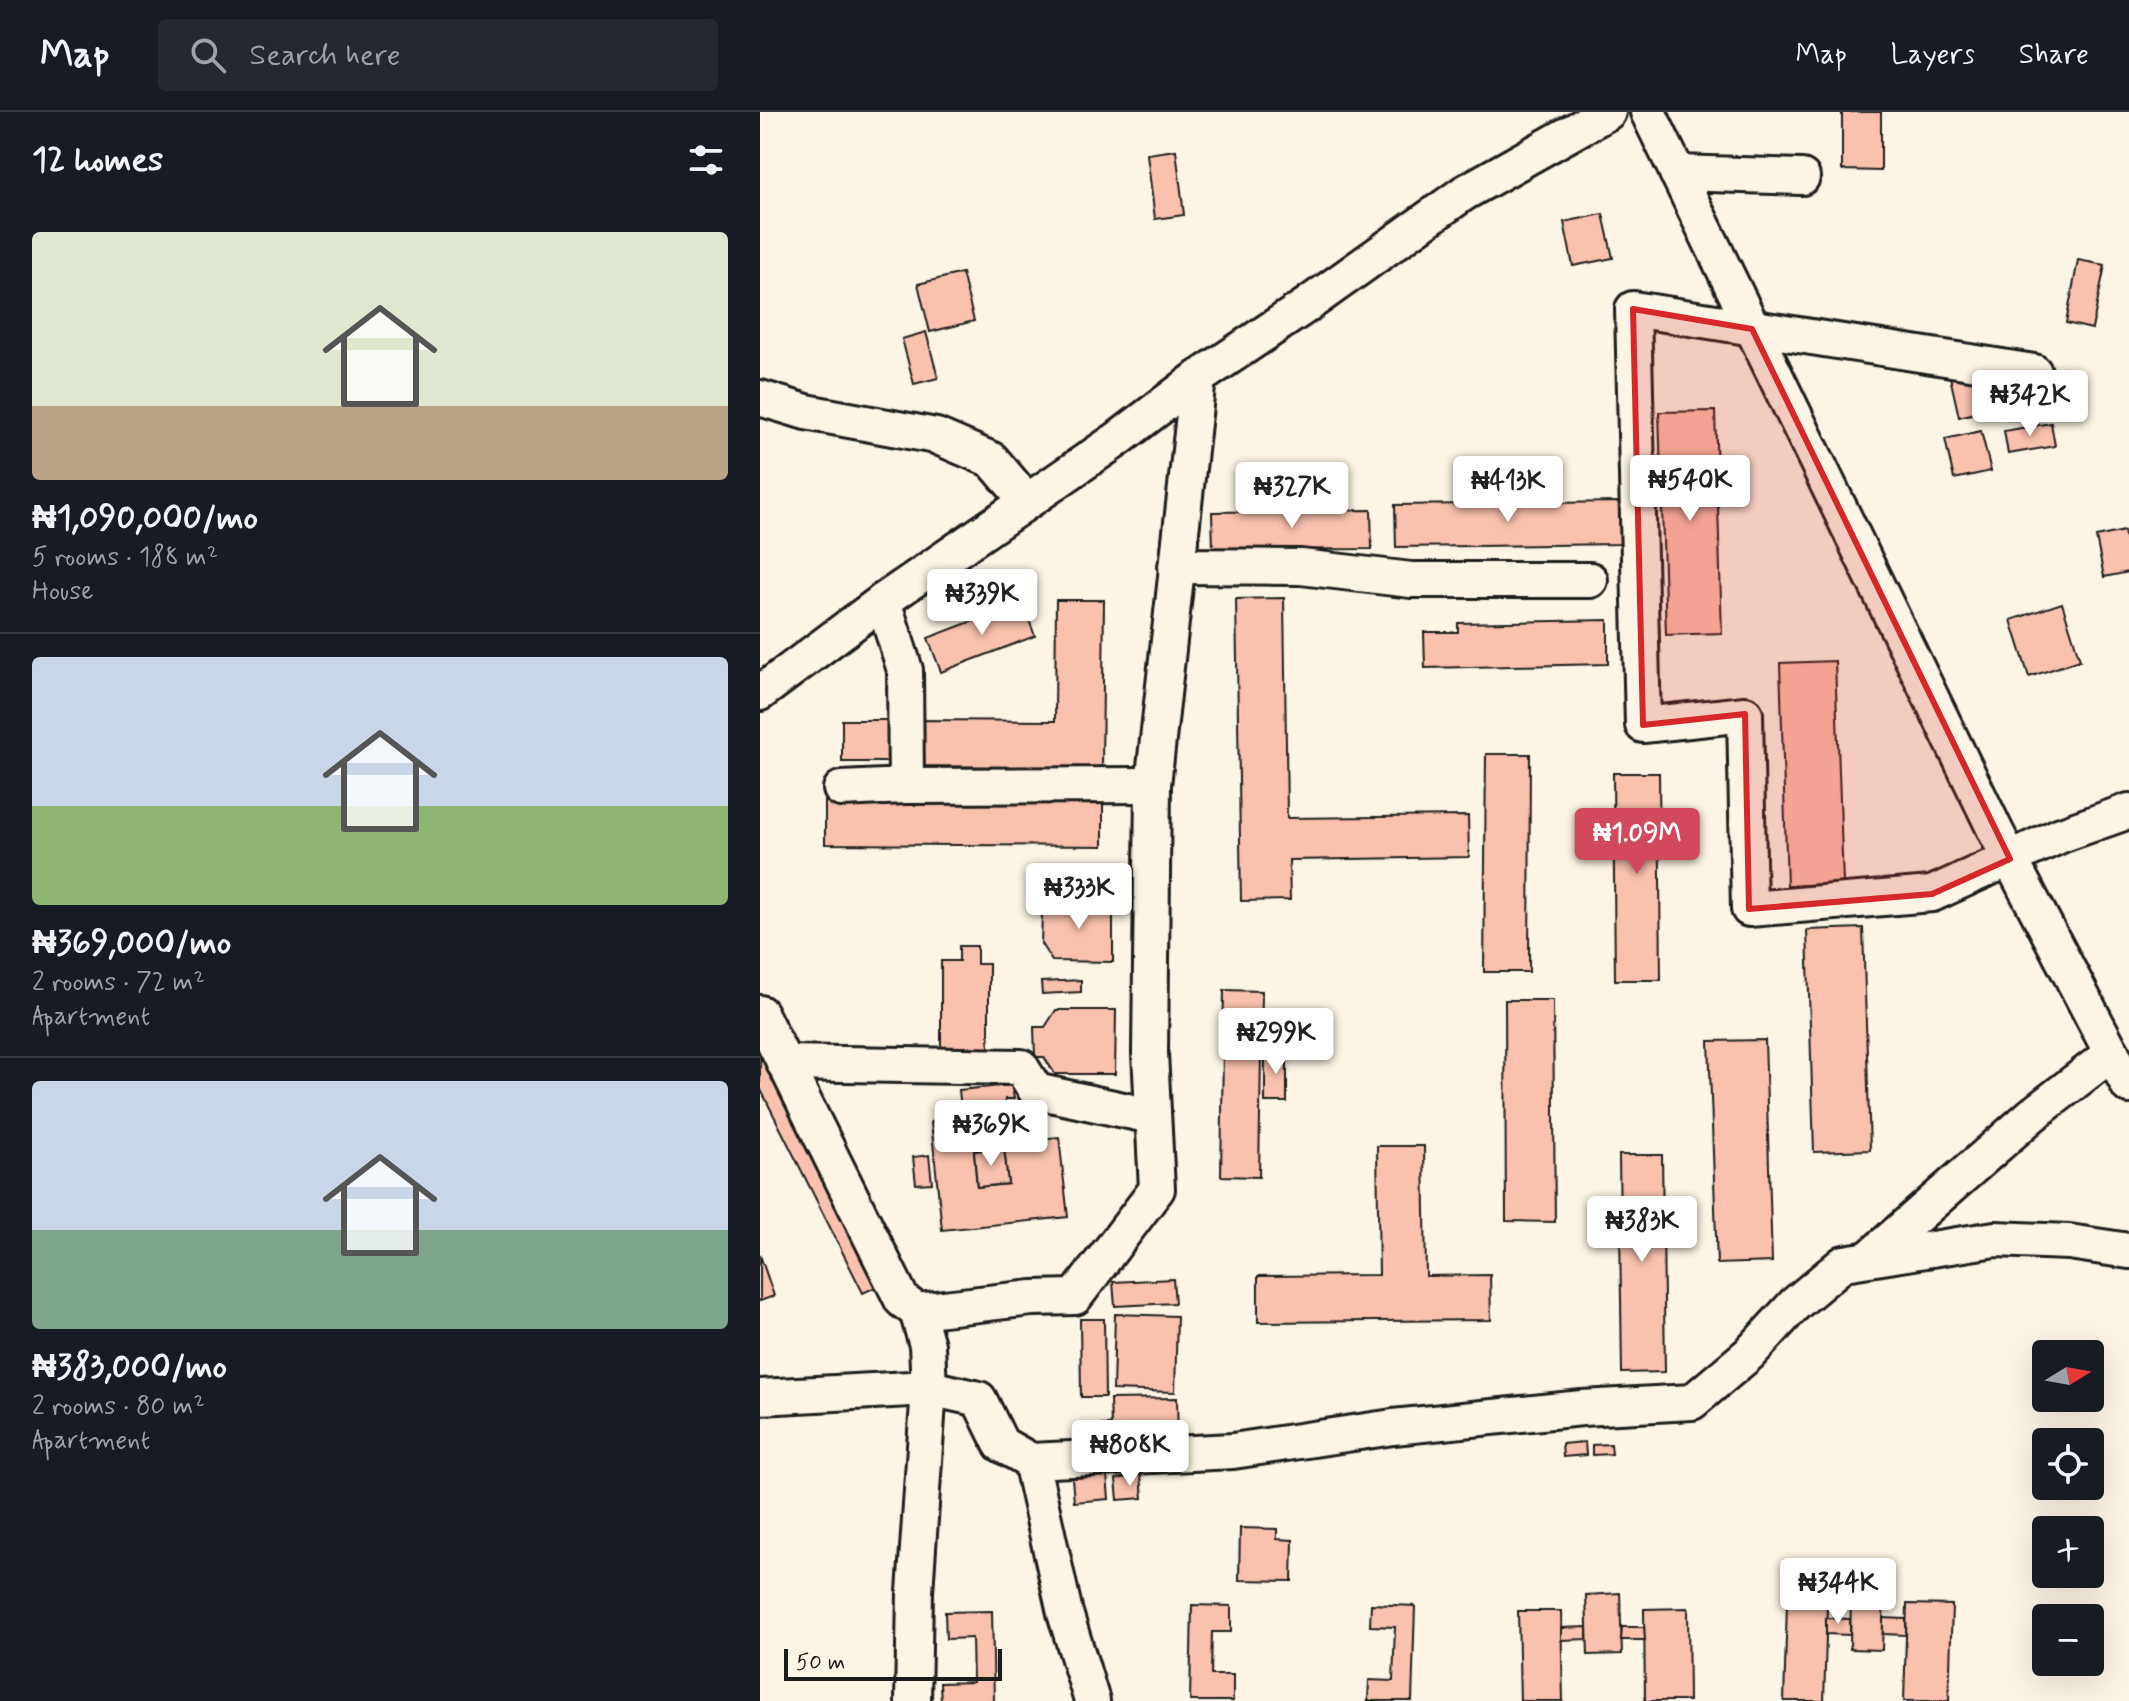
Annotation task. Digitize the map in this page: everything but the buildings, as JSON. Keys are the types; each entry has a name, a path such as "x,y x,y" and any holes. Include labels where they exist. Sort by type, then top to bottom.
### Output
{"street":[{"path":"760,693 883,601 1118,439 1198,378 1464,193 1608,112"},
{"path":"1648,112 2010,859 2129,1086"},
{"path":"1677,173 1802,177"},
{"path":"2034,372 1633,309 1643,725 1745,714 1749,909 1932,894 2061,835 2129,811"},
{"path":"917,1311 1032,1298 1075,1297 1157,1189 1151,1116 1153,785 1198,378"},
{"path":"760,398 806,412 936,436 992,460 1026,500"},
{"path":"1176,566 1301,567 1411,580 1590,580"},
{"path":"883,601 905,670 906,786"},
{"path":"841,789 1153,785"},
{"path":"760,1013 902,1300 917,1311 927,1345 929,1388 915,1592 913,1701"},
{"path":"1868,1259 2032,1115 2112,1053"},
{"path":"784,1063 1021,1067 1036,1091 1151,1116"},
{"path":"760,1397 929,1388 979,1399 1001,1444 1031,1461 1233,1451 1393,1427 1582,1408 1692,1402 1749,1354 1795,1304 1844,1263 1995,1239 2069,1242 2129,1251"},
{"path":"1031,1461 1065,1613 1092,1701"}],"highlighted area":[{"path":"1633,309 1752,329 2010,859 1932,894 1749,909 1745,714 1643,725"}]}
